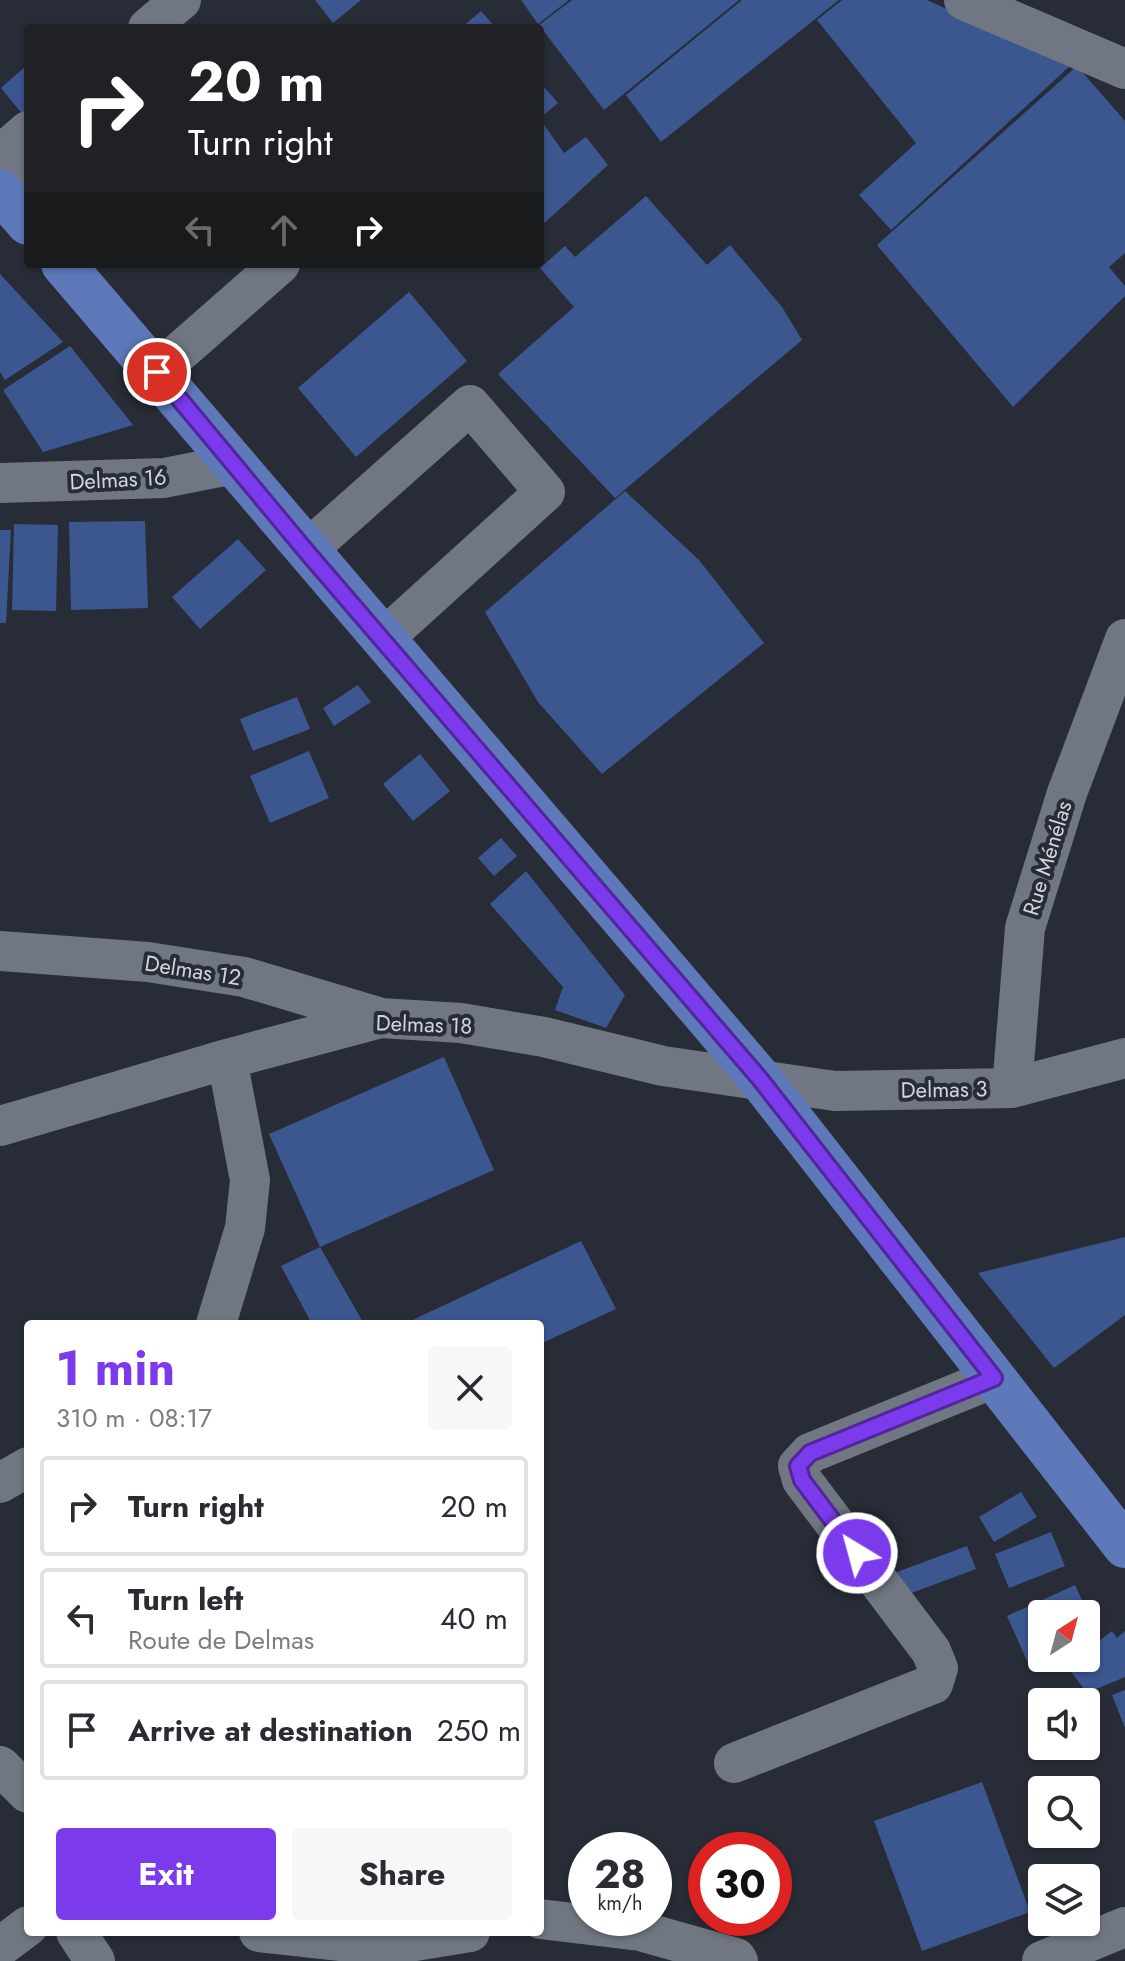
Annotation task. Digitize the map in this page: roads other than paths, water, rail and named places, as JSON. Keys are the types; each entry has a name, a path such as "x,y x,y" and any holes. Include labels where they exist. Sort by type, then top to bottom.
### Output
{"main road":[{"path":"66,268 760,1079 1125,1546"}],"street":[{"path":"153,24 181,0"},
{"path":"964,0 1125,69"},
{"path":"12,188 24,145"},
{"path":"157,372 275,268"},
{"path":"306,551 470,405 545,492 383,639"},
{"name":"Delmas 16","path":"0,483 164,478 235,464"},
{"name":"Rue Ménélas","path":"1012,1088 1025,928 1067,793 1125,639"},
{"name":"Delmas 12","path":"0,951 148,962 244,977 381,1018"},
{"name":"Delmas 18","path":"0,1126 227,1059 381,1018 461,1023 544,1037 663,1066 760,1079"},
{"name":"Delmas 3","path":"760,1079 835,1091 1012,1088 1125,1058"},
{"path":"217,1320 245,1228 250,1180 227,1059"},
{"path":"734,1763 933,1684 938,1668 931,1651 802,1480 798,1466 810,1453 994,1378"},
{"path":"0,1483 24,1469"},
{"path":"0,1766 24,1789"},
{"path":"544,1919 640,1931 738,1961"},
{"path":"1042,1961 1086,1954 1125,1927"},
{"path":"0,1947 24,1929"},
{"path":"79,1936 95,1961"},
{"path":"295,1936 385,1946 446,1936"}]}
